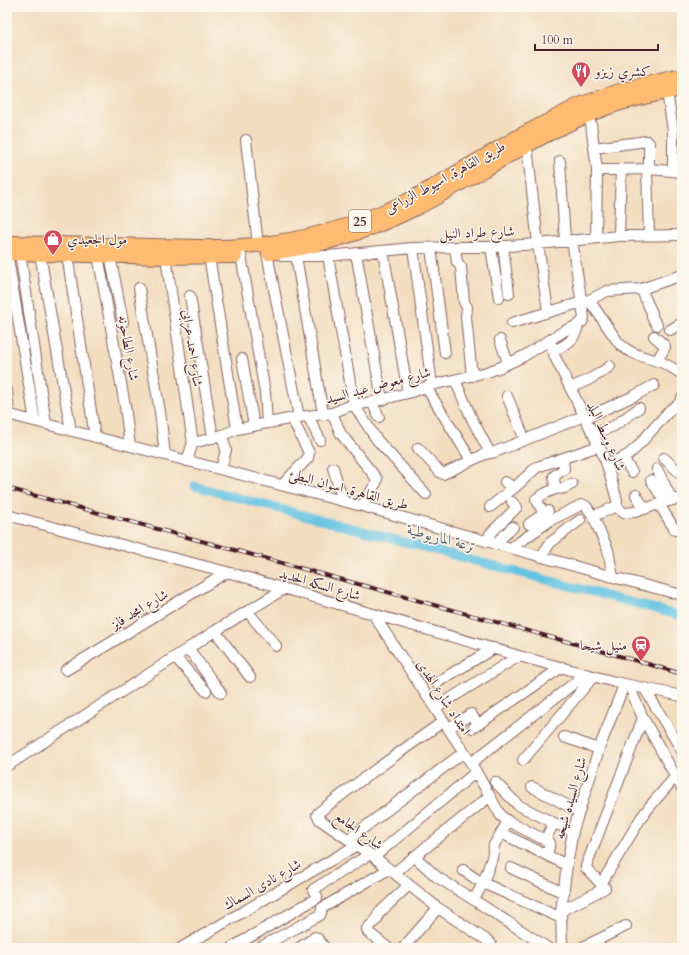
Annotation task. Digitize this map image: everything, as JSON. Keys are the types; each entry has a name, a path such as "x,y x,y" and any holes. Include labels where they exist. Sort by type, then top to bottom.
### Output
{"highway":[{"name":"طريق القاهرة, اسيوط الزراعى","path":"7,243 266,250 312,246 347,236 399,216 435,198 546,135 583,111 624,90 682,76"},
{"name":"طريق القاهرة, اسيوط الزراعى","path":"11,253 166,257 241,256 266,250 284,241 320,233 362,220 398,206 530,130 583,111 682,89"}],"street":[{"path":"597,170 648,169 678,171 667,92"},
{"path":"583,111 591,124 597,170 596,238"},
{"path":"246,140 266,250 309,455 308,458 282,485"},
{"path":"594,148 647,141 649,143 648,235"},
{"path":"527,146 538,244 548,311"},
{"path":"553,351 570,342 577,331 578,325 584,318 585,300 568,241 560,161"},
{"path":"619,236 621,169"},
{"name":"شارع طراد النيل","path":"266,250 283,256 328,256 413,248 491,247 619,236 682,235"},
{"path":"491,247 504,296 503,246"},
{"path":"455,247 457,262 461,267 464,302 467,307 466,317 472,376"},
{"path":"413,248 429,386 471,460"},
{"path":"431,248 446,353"},
{"path":"383,251 408,393"},
{"path":"11,253 35,421"},
{"path":"11,253 46,424"},
{"path":"356,253 382,400"},
{"path":"40,254 71,431"},
{"path":"67,254 95,437"},
{"path":"104,255 124,322"},
{"name":"شارع الطاحونه","path":"104,255 130,446"},
{"path":"208,256 237,429"},
{"path":"241,256 265,393 267,423"},
{"path":"296,256 328,414 341,434 377,479 362,506"},
{"path":"328,256 354,405 377,440 426,494"},
{"name":"شارع احمد عرابى","path":"166,257 193,444"},
{"path":"512,323 585,300 607,291 641,289 682,275"},
{"path":"139,288 160,412 165,455"},
{"path":"641,289 652,313 652,317 657,325"},
{"path":"190,296 218,436 226,450 221,469"},
{"path":"585,300 622,347 665,364 682,374"},
{"path":"670,330 682,323"},
{"name":"شارع معوض عبد السيد","path":"193,444 237,429 300,417 328,414 349,406 382,400 429,386 487,372 524,356 564,331 578,325"},
{"path":"654,336 665,347 657,361"},
{"path":"500,340 508,364"},
{"name":"شارع وسط البلد","path":"550,340 553,351 607,465 617,500 616,506"},
{"path":"242,359 254,426"},
{"path":"570,388 603,372 610,366"},
{"path":"455,380 472,419 490,453"},
{"path":"418,448 442,474 485,454 495,452 584,417 634,396 654,385"},
{"path":"7,390 8,414"},
{"path":"507,396 525,440"},
{"path":"607,465 628,455 637,447 670,410 679,404 682,398"},
{"path":"372,402 379,417"},
{"path":"593,434 614,426 639,408"},
{"name":"طريق القاهرة, اسوان البطئ","path":"8,414 362,506 613,578 682,595"},
{"path":"300,417 320,440"},
{"path":"187,461 193,444"},
{"path":"490,507 537,467 599,446"},
{"path":"623,458 632,472"},
{"path":"664,458 682,475"},
{"path":"529,524 546,512 536,499 554,490 554,476 564,469 563,459"},
{"path":"333,468 343,501"},
{"path":"657,469 674,530"},
{"path":"651,480 665,502"},
{"path":"505,482 514,488"},
{"path":"555,487 561,489 572,484"},
{"path":"636,495 645,509"},
{"path":"593,516 616,506 624,513 635,512 682,498"},
{"path":"491,543 490,534 517,506 512,502"},
{"path":"510,548 551,520 582,505 586,506 593,516 608,550 613,578"},
{"name":"شارع السكه الحديد","path":"7,514 227,572 628,686 682,696"},
{"path":"541,557 554,540 580,520"},
{"path":"491,543 512,526"},
{"name":"شارع امجد فايز","path":"66,670 227,572"},
{"path":"7,766 188,648 284,589"},
{"path":"248,612 276,646"},
{"name":"امتداد شارع الهدى","path":"373,614 464,752 501,816 508,821"},
{"path":"215,631 250,677"},
{"path":"188,648 221,693"},
{"path":"436,683 494,648"},
{"path":"435,708 519,656"},
{"path":"175,657 206,691"},
{"path":"446,725 471,714 476,726 562,667"},
{"path":"522,760 590,675"},
{"path":"230,948 317,898 313,890 314,889 372,856 473,767 590,675"},
{"path":"628,686 642,718 682,788"},
{"name":"شارع السيده شيحه","path":"562,948 561,914 572,831 599,749 628,686"},
{"path":"645,689 682,751"},
{"path":"603,886 586,868 586,866 642,718"},
{"name":"شارع الجامع","path":"446,725 391,758 317,815 320,820 372,856 438,908 488,941 491,944 491,948"},
{"path":"564,737 599,749"},
{"name":"شارع نادى السماك","path":"181,948 353,842 464,752"},
{"path":"463,870 483,883 561,914 603,886 641,818 676,776"},
{"path":"495,782 518,805 572,831"},
{"path":"532,787 578,811"},
{"path":"259,948 320,915 322,908 392,871 414,857 490,796"},
{"path":"474,900 483,883 492,858 494,846 508,821 549,842 547,855"},
{"path":"545,840 554,823"},
{"path":"501,833 567,865"},
{"path":"414,857 437,877 548,948"},
{"path":"511,868 564,893"},
{"path":"388,948 368,932 367,929 377,919 378,914 408,884"},
{"path":"403,948 438,908"},
{"path":"581,948 626,926"},
{"path":"299,948 315,937 324,948"}],"waterway":[{"name":"ترعة الماريوطية","path":"194,486 682,616"}],"railway":[{"path":"7,488 682,674"}],"place":[{"name":"كشري زيزو","path":"581,88"},
{"name":"مول الجعيدي","path":"53,256"},
{"name":"منيل شيحا","path":"641,662"}]}
